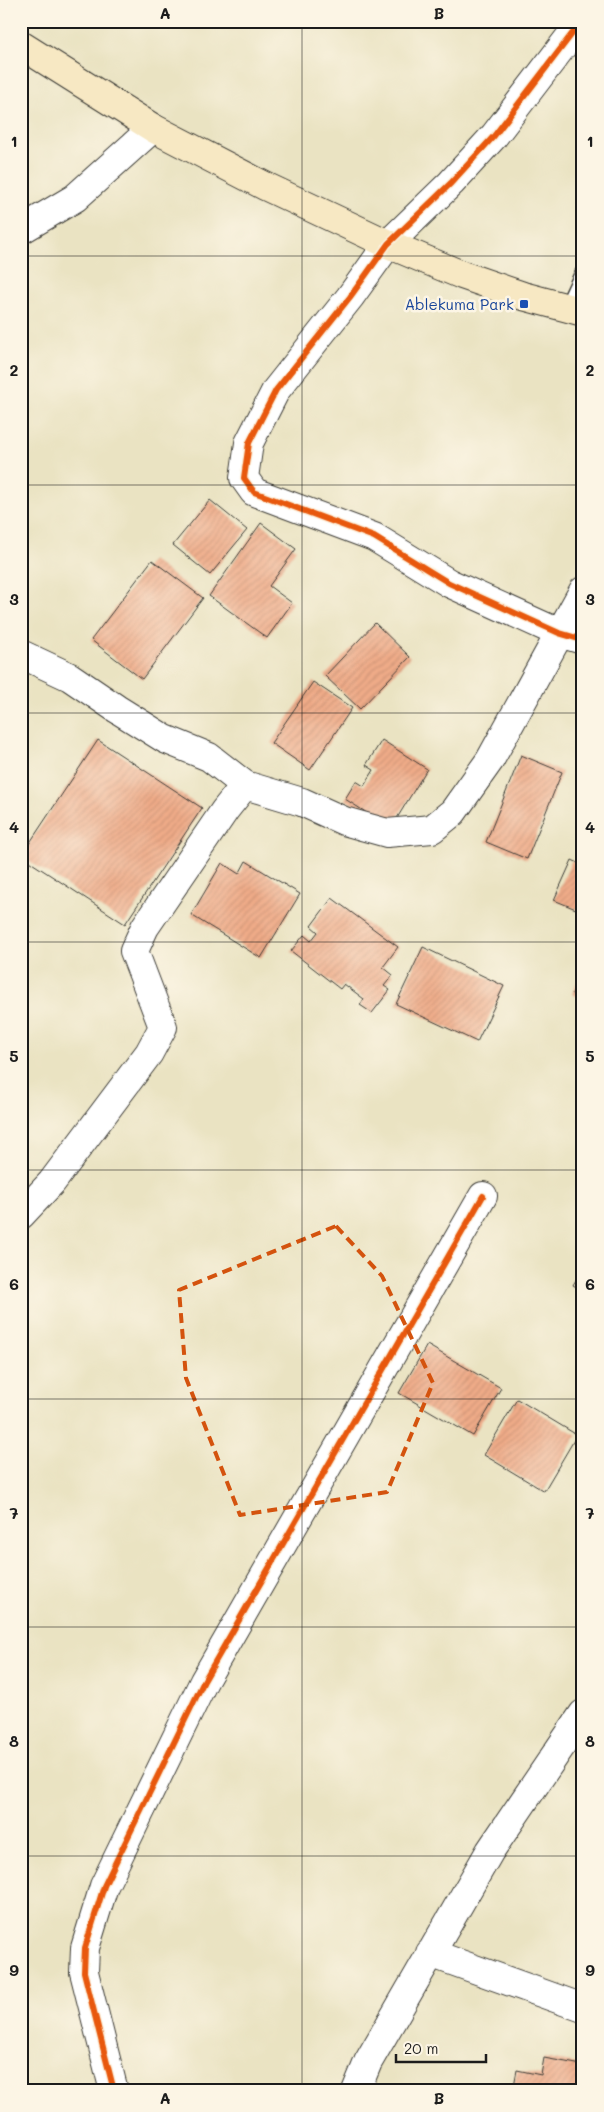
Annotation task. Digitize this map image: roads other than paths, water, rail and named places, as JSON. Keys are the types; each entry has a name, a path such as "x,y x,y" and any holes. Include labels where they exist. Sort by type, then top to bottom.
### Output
{"street":[{"path":"571,636 449,583 374,537 254,492 244,478 249,442 276,390 350,297 388,244 451,183 494,136 573,25"},
{"path":"21,45 153,128 265,186 388,244 471,278 523,296 575,310"},
{"path":"21,230 74,198 153,128"},
{"path":"21,654 70,677 165,739 209,757 245,786 302,802 344,821 387,833 432,830 454,812 490,760 528,694 571,636 583,591"},
{"path":"21,1215 63,1167 149,1053 163,1027 134,951 145,927 225,810 245,786"},
{"path":"114,2091 84,1972 85,1948 104,1886 204,1681 483,1196"},
{"path":"356,2091 368,2062 490,1851 583,1714"},
{"path":"430,1953 583,2008"}],"lane":[{"path":"575,310 583,274"}],"place":[{"name":"Ablekuma Park","path":"524,304"}]}
